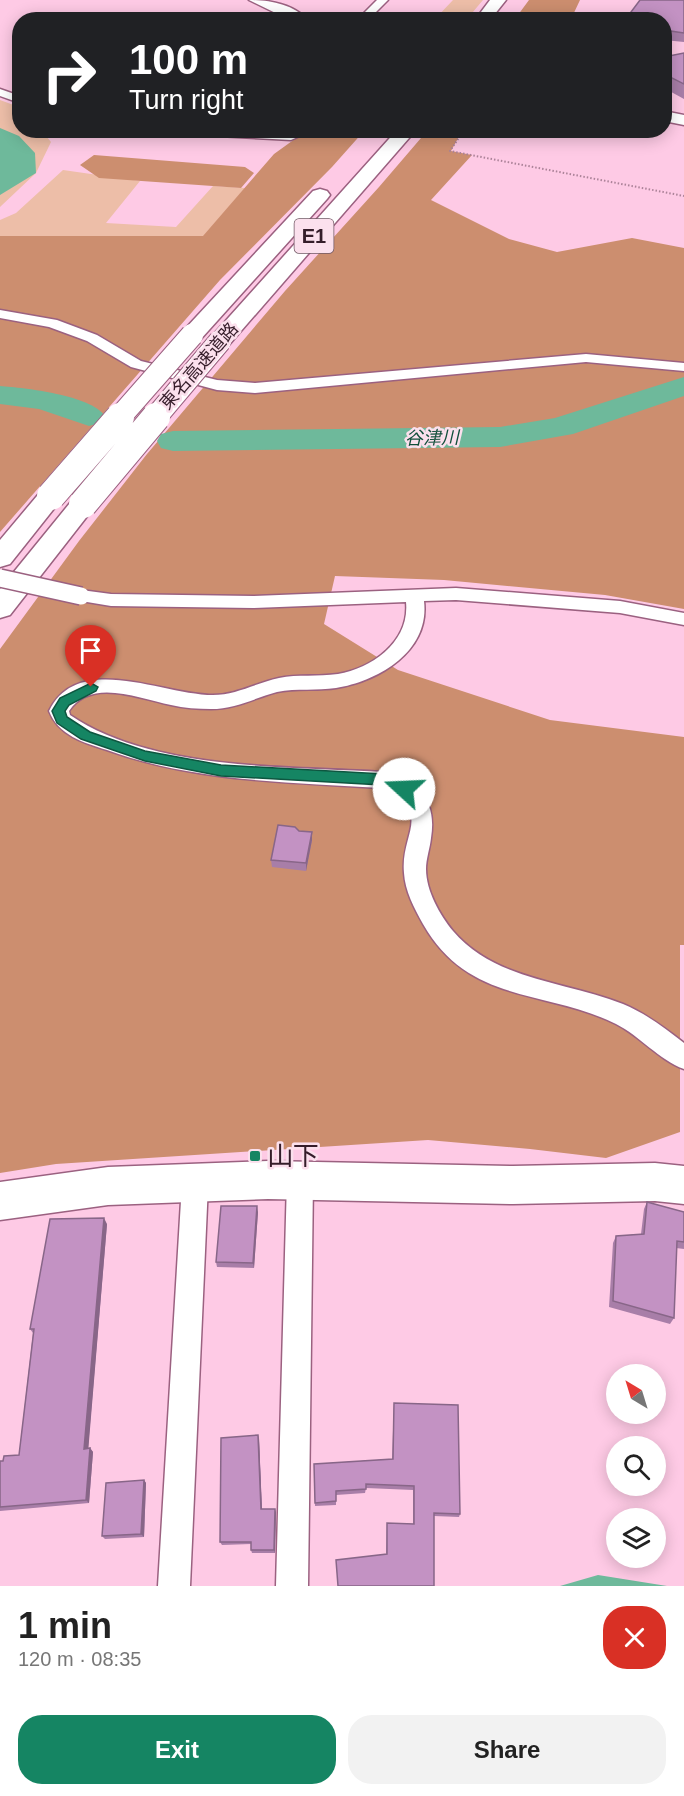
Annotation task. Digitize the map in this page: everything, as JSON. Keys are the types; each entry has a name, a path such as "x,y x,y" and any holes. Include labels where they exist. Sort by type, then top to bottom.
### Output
{"highway":[{"path":"488,12 498,0"},
{"name":"東名高速道路","path":"0,608 83,504 220,341 401,138"},
{"name":"東名高速道路","path":"0,558 51,496 192,335 335,179"}],"street":[{"path":"256,0 288,12"},
{"path":"370,12 383,0"},
{"path":"0,314 52,323 92,338 136,364 217,385 255,388 586,358 629,360 684,367"},
{"path":"0,578 81,596 111,600 253,602 456,594 620,607 684,619"},
{"path":"414,595 417,607 411,634 397,653 378,668 358,677 335,682 279,685 226,701 192,701 104,686 80,692 64,701 59,711 62,719 85,735 145,756 221,770 384,780 404,789 417,802 423,815 414,873 428,913 448,941 479,966 512,983 582,1000 618,1013 649,1029 684,1058"},
{"path":"292,1586 300,1180"},
{"path":"0,1201 108,1186 300,1180 513,1185 655,1182 684,1185"},
{"path":"174,1586 195,1184"}],"path":[{"path":"459,138 450,151 684,196"}],"shaded area":[{"path":"453,0 483,0 473,12 442,12"},
{"path":"529,0 580,0 574,12 520,12"},
{"path":"0,100 12,104 12,138 48,138 51,142 36,173 0,207"},
{"path":"0,128 12,133 12,138 21,138 35,153 36,173 0,195"},
{"path":"296,138 358,138 220,280 0,532 0,236 203,236 274,154"},
{"path":"421,138 458,138 451,151 472,155 431,200 509,239 557,252 632,238 684,248 684,609 605,595 444,580 335,576 324,624 398,670 550,720 684,737 684,945 680,945 680,1132 606,1158 428,1140 56,1164 0,1173 0,649 79,541 147,454 285,291"},
{"path":"94,155 245,167 254,173 241,188 99,178 80,165"},
{"path":"63,170 140,181 106,223 176,227 213,186 245,188 204,236 0,236 0,220 16,213"},
{"path":"598,1575 667,1586 560,1586"}],"building":[{"path":"640,0 684,0 684,33 672,31 672,12 631,12"},
{"path":"684,53 684,84 672,78 672,55"},
{"path":"278,825 312,832 306,863 271,860"},
{"path":"647,1202 684,1212 684,1242 677,1241 674,1318 613,1301 616,1236 644,1234"},
{"path":"221,1206 257,1206 253,1263 216,1262"},
{"path":"104,1218 84,1449 90,1448 86,1500 0,1507 0,1461 3,1461 4,1456 19,1455 34,1329 30,1329 50,1219"},
{"path":"394,1403 458,1405 460,1514 434,1513 434,1586 338,1586 336,1560 387,1554 387,1523 414,1524 414,1486 366,1484 366,1489 336,1491 336,1501 315,1503 314,1464 393,1459"},
{"path":"258,1435 261,1509 275,1509 274,1550 251,1550 251,1542 220,1542 221,1438"},
{"path":"144,1480 141,1534 102,1536 106,1483"}],"waterway":[{"name":"谷津川","path":"173,441 500,437 561,427 684,386"},
{"name":"谷津川","path":"0,395 44,400 89,416"}],"place":[{"name":"山下","path":"255,1156"}],"route":[{"path":"91,687 64,701 59,711 62,719 85,735 145,756 221,770 384,780 404,789"}]}
